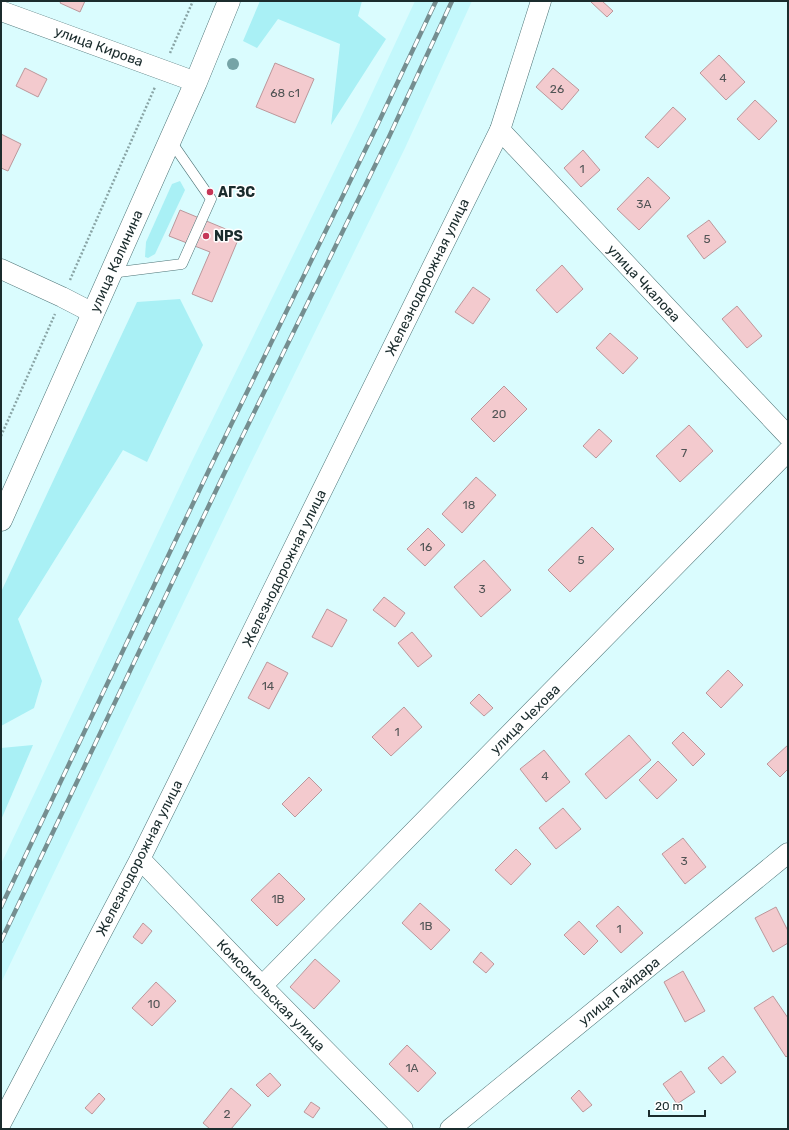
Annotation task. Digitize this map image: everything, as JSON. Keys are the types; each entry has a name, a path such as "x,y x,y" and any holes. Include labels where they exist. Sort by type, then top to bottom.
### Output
{"main road":[{"name":"улица Калинина","path":"1,520 196,82 229,1"}],"street":[{"name":"Железнодорожная улица","path":"1,1123 140,859 500,130 540,1"},
{"name":"улица Кирова","path":"1,12 196,82"},
{"name":"улица Чкалова","path":"500,130 788,436"},
{"path":"1,268 93,313"},
{"name":"улица Чехова","path":"262,986 788,451"},
{"name":"улица Гайдара","path":"450,1129 788,853"},
{"name":"Комсомольская улица","path":"140,859 262,986 403,1129"}],"lane":[{"path":"111,273 182,264 202,220 211,198 170,140"}],"path":[{"path":"1,436 193,1"}],"shaded area":[{"path":"260,1 362,1 358,16 386,39 331,125 340,44 278,19 257,48 243,41"},
{"path":"415,1 472,1 405,148 240,485 1,983 1,864 191,463 359,121"},
{"path":"180,181 185,190 155,254 148,258 145,257 146,242 172,184"},
{"path":"180,299 203,345 147,462 123,450 18,619 42,681 34,708 1,726 1,592 137,302"},
{"path":"33,745 1,820 1,748"}],"building":[{"path":"61,1 85,1 80,12 60,3"},
{"path":"602,1 613,11 607,17 591,2"},
{"path":"719,55 745,82 726,100 700,73"},
{"path":"275,63 314,79 295,123 256,107"},
{"path":"25,68 47,79 38,97 16,86"},
{"path":"553,68 579,90 562,110 536,87"},
{"path":"755,100 777,121 759,140 737,119"},
{"path":"673,107 686,119 658,148 645,137"},
{"path":"1,134 21,144 8,171 1,168"},
{"path":"583,150 600,170 581,187 564,168"},
{"path":"648,177 670,198 639,230 617,209"},
{"path":"180,210 240,235 212,302 192,294 210,252 169,236"},
{"path":"709,220 726,242 704,259 687,236"},
{"path":"562,265 583,289 557,313 536,290"},
{"path":"473,287 490,299 473,324 455,312"},
{"path":"737,306 762,336 747,348 722,319"},
{"path":"610,333 638,358 623,374 596,348"},
{"path":"504,386 527,409 494,442 471,419"},
{"path":"689,425 713,451 680,482 656,456"},
{"path":"599,429 612,441 596,458 583,446"},
{"path":"476,477 496,495 462,533 442,514"},
{"path":"592,527 614,549 570,592 548,570"},
{"path":"428,528 445,545 425,566 407,549"},
{"path":"484,560 511,590 481,617 454,587"},
{"path":"384,597 405,613 395,627 373,610"},
{"path":"327,609 347,620 332,647 312,637"},
{"path":"412,632 432,656 418,667 398,643"},
{"path":"267,662 288,673 269,709 248,698"},
{"path":"728,670 743,685 721,708 706,693"},
{"path":"479,694 493,708 484,716 470,703"},
{"path":"404,707 422,727 391,756 372,737"},
{"path":"683,732 705,754 693,766 672,743"},
{"path":"629,735 651,760 606,799 585,774"},
{"path":"788,745 788,769 780,777 767,764"},
{"path":"544,750 570,782 546,802 520,769"},
{"path":"658,761 677,780 657,799 639,780"},
{"path":"309,777 322,790 295,817 282,804"},
{"path":"563,808 581,829 556,849 539,828"},
{"path":"683,838 706,867 685,884 662,854"},
{"path":"516,849 531,864 511,885 495,870"},
{"path":"279,873 305,899 277,926 251,900"},
{"path":"420,903 450,930 431,950 402,923"},
{"path":"618,906 643,933 621,953 596,926"},
{"path":"776,907 788,931 788,943 773,952 755,918"},
{"path":"579,921 598,941 584,955 564,935"},
{"path":"143,923 152,931 142,944 133,937"},
{"path":"481,952 494,964 486,973 473,962"},
{"path":"315,959 340,981 314,1009 290,987"},
{"path":"683,971 705,1011 685,1022 664,982"},
{"path":"156,982 176,1001 152,1026 132,1008"},
{"path":"773,996 788,1018 788,1055 786,1057 754,1008"},
{"path":"407,1045 436,1073 418,1092 389,1064"},
{"path":"723,1056 736,1072 721,1084 708,1068"},
{"path":"681,1071 695,1092 677,1104 663,1084"},
{"path":"270,1073 281,1085 268,1097 256,1085"},
{"path":"231,1088 251,1105 231,1129 210,1129 203,1123"},
{"path":"579,1090 592,1105 583,1112 571,1098"},
{"path":"99,1093 105,1099 92,1114 85,1108"},
{"path":"311,1102 320,1108 313,1118 304,1112"}],"railway":[{"path":"1,907 209,470 375,130 436,1"},
{"path":"1,941 223,476 388,139 452,1"}],"place":[{"name":"АГЗС","path":"210,192"},
{"name":"NPS","path":"206,236"}]}
